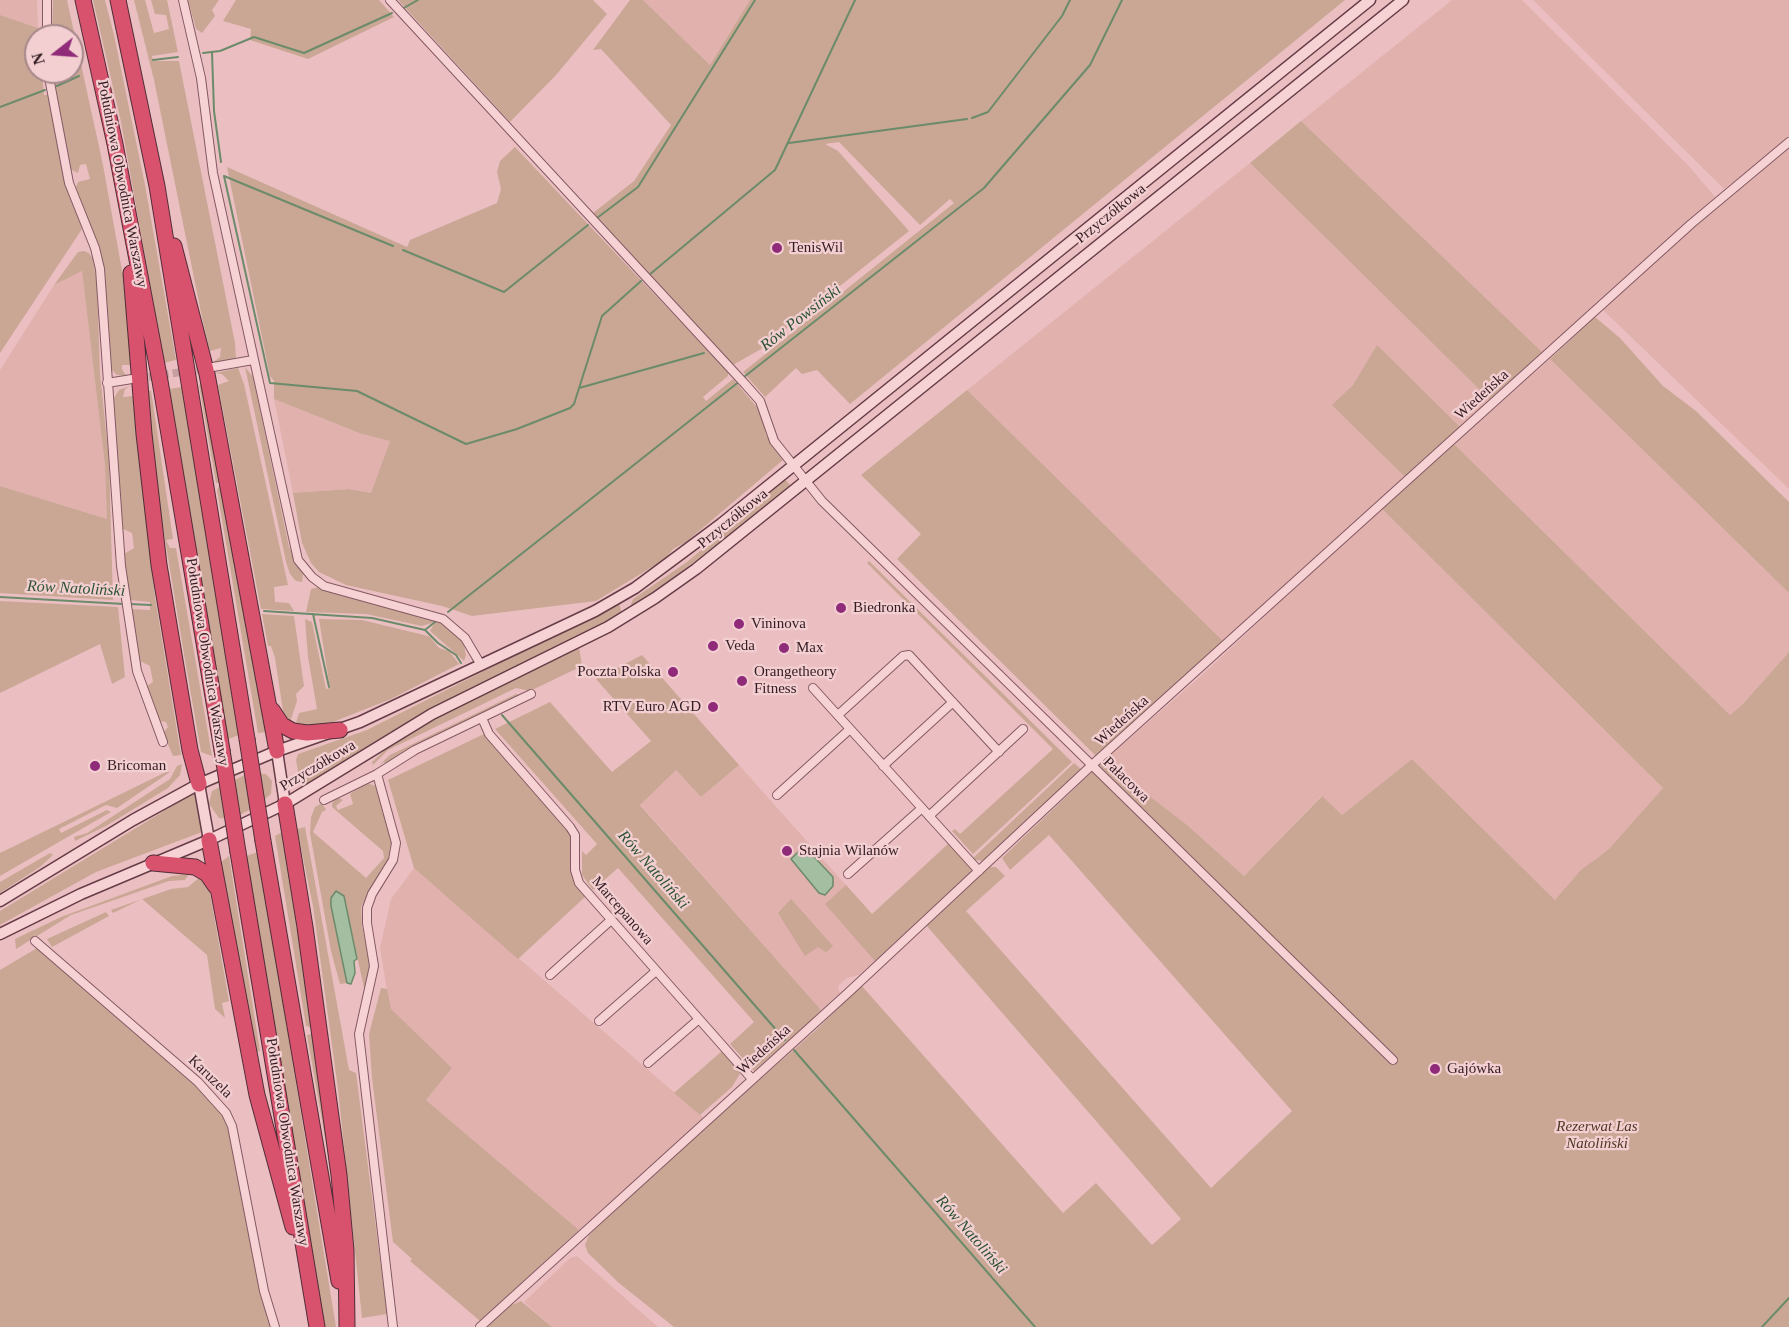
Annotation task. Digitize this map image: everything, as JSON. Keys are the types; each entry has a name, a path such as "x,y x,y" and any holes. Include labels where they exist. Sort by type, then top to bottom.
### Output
{"highway":[{"name":"Południowa Obwodnica Warszawy","path":"83,0 126,201 160,381 317,1327"},
{"name":"Południowa Obwodnica Warszawy","path":"118,0 157,186 263,841 347,1327"},
{"path":"157,186 205,363 277,751"},
{"path":"126,201 143,424 159,565 190,750 199,784"},
{"path":"270,708 282,725 294,732 340,730"},
{"path":"285,804 305,927 338,1164 346,1250 347,1327"},
{"path":"209,840 256,1095 311,1291"},
{"path":"153,863 200,869 217,889"}],"main road":[{"name":"Przyczółkowa","path":"1,900 133,820 199,784 277,751 340,730 595,611 635,588 673,561 792,466 1370,0"},
{"name":"Przyczółkowa","path":"0,934 61,903 209,840 285,804 432,714 630,614 696,569 1403,0"},
{"path":"1083,256 1088,244 1084,231"},
{"path":"630,614 626,599 635,588"},
{"path":"277,751 285,804"},
{"path":"199,784 209,840"}],"street":[{"path":"47,0 47,24"},
{"path":"183,0 199,66 213,173 293,548 305,571 318,582 336,590 443,619 465,638 481,665"},
{"name":"Pałacowa","path":"390,0 745,384 760,402 770,434 804,481 1393,1060"},
{"path":"50,84 69,183 95,248 100,269 107,383 126,598 136,671 163,742"},
{"name":"Wiedeńska","path":"480,1327 1092,765 1691,224 1789,142"},
{"path":"213,367 253,360"},
{"path":"107,383 132,379"},
{"path":"838,715 907,655 999,752"},
{"path":"813,688 979,871"},
{"path":"324,800 376,774 415,750 531,694"},
{"path":"884,766 953,702"},
{"name":"Marcepanowa","path":"482,718 489,734 570,827 576,844 576,878 752,1079"},
{"path":"777,795 850,729"},
{"path":"929,816 1023,729"},
{"path":"376,774 395,836 396,849 393,860 372,894 367,908 366,923 374,966 359,1034 393,1327"},
{"path":"848,874 922,808"},
{"path":"549,975 611,920"},
{"name":"Karuzela","path":"35,940 204,1088 226,1113 232,1126 264,1291 275,1327"},
{"path":"599,1021 656,971"},
{"path":"648,1064 699,1019"}],"shaded area":[{"path":"0,0 37,0 38,24 26,24 0,15"},
{"path":"643,0 750,0 710,65"},
{"path":"1452,0 1522,0 1689,166 1715,197 1542,352 1301,121"},
{"path":"1533,0 1789,0 1789,139 1724,189"},
{"path":"1789,148 1789,489 1603,310 1729,195"},
{"path":"1250,163 1490,400 1460,427 1377,346 1353,385 1333,405 1405,477 1224,642 967,390"},
{"path":"82,271 105,466 107,519 0,486 0,370 54,285"},
{"path":"1550,359 1789,593 1789,652 1741,706 1730,715 1454,444"},
{"path":"274,399 362,434 390,441 371,493 349,489 293,493"},
{"path":"1381,508 1663,788 1609,849 1595,859 1555,900 1412,759 1342,815 1321,796 1244,876 1187,825 1121,774 1107,758 1202,675"},
{"path":"739,765 896,941 859,975 847,978 838,986 840,993 821,1010 640,804 676,770 701,797"},
{"path":"804,846 833,877 833,886 825,895 819,893 791,859"},
{"path":"414,868 704,1118 579,1230 426,1100 452,1068 390,1009 380,948 391,899"},
{"path":"336,891 344,896 357,959 354,961 355,973 351,984 347,983 331,906 331,898"},
{"path":"577,1256 658,1327 552,1327 524,1302 570,1258"}],"green space":[{"path":"53,0 67,0 72,24 52,24"},
{"path":"93,0 105,0 145,185 176,360 164,363 121,122"},
{"path":"134,0 145,0 154,33 169,29 166,15 155,14 151,0 167,0 178,52 152,56 153,61 179,61 235,343 236,359 212,363 220,357 221,348 210,351 154,80"},
{"path":"188,0 219,0 212,10 215,16 202,33 196,29"},
{"path":"236,0 379,0 394,17 308,59 250,40 251,29 223,21"},
{"path":"398,0 593,0 607,14 556,75 510,122"},
{"path":"630,0 643,0 710,65 750,0 1345,0 850,404 817,370 802,374 796,368 765,397 743,372 954,203 950,199 920,225 839,142 825,144 838,151 909,231 761,349 733,365 593,213 634,181 671,125 601,49 593,50"},
{"path":"0,15 26,24 24,24 24,84 43,84 44,95 48,95 64,177 82,229 0,353"},
{"path":"84,78 103,165 127,298 130,365 122,365 122,369 125,374 132,376 117,375 111,369 105,275 76,187 78,182 90,179 86,164 80,165 78,173 70,169 55,84 84,84"},
{"path":"1301,121 1542,352 1490,400 1250,163"},
{"path":"515,147 728,372 728,376 703,397 706,401 733,379 761,412 766,435 783,460 686,542 673,549 665,559 596,601 472,616 442,606 346,585 319,572 311,563 302,543 293,493 349,489 371,493 390,441 362,434 274,399 274,381 270,376 227,167 407,247 410,240 497,203 501,189 497,172 500,161"},
{"path":"78,252 89,253 93,259 97,285 100,373 109,461 113,600 0,593 0,486 107,519 105,466 82,271 54,285"},
{"path":"1595,317 1620,338 1663,386 1696,411 1789,502 1789,593 1550,359"},
{"path":"1377,345 1460,427 1405,477 1332,405 1353,385"},
{"path":"245,367 253,377 289,547 303,574 302,582 296,581 290,574 286,562"},
{"path":"238,368 244,384 288,585 274,587 275,602 289,603 294,611 261,609 218,385 229,381 222,374 215,373"},
{"path":"203,383 269,732 258,733 217,490 221,482 216,483 199,385"},
{"path":"130,386 125,389 123,397 133,396 155,597 181,755 173,756 163,733 168,727 166,722 159,721 147,686 153,682 150,666 140,661 131,609 150,610 150,602 130,600 124,554 134,548 132,533 121,528 112,401 119,390"},
{"path":"182,387 239,735 226,740 169,389"},
{"path":"151,390 173,539 166,540 170,548 176,548 212,756 201,752 184,654 159,503 146,393"},
{"path":"967,390 1224,642 1097,757 897,559 921,534 861,475"},
{"name":"Rezerwat Las Natoliński","path":"1454,444 1730,715 1741,706 1789,652 1789,1327 674,1327 619,1283 588,1253 585,1245 589,1235 680,1150 816,1030 861,985 1063,1213 1096,1183 1152,1245 1181,1219 926,925 990,867 996,867 1005,876 966,911 1211,1188 1292,1111 1049,835 1010,870 1002,858 1093,771 1393,1065 1397,1060 1098,766 1107,758 1121,774 1187,825 1244,876 1322,796 1342,815 1412,759 1555,900 1581,870 1609,849 1663,788 1381,508"},
{"path":"785,479 790,485 732,533 652,594 633,606 631,604 633,599 687,562"},
{"path":"869,561 1072,762 973,854 952,831 955,829 960,834 1053,749 867,563"},
{"path":"319,587 442,623 458,636 464,645 466,655 464,661 430,631 435,622 422,626 366,614 306,612 311,589"},
{"path":"0,601 118,607 125,677 112,684 100,644 0,693"},
{"path":"619,603 622,614 425,712 304,788 300,782 296,760 298,754 367,730"},
{"path":"262,614 294,616 304,686 296,694 297,701 290,722 283,711 275,658 271,646 268,646"},
{"path":"305,619 312,622 326,689 330,688 319,619 362,620 424,635 430,637 439,648 449,651 459,664 391,699 328,724 298,726 296,723 299,713 317,709 308,657"},
{"path":"579,647 582,666 530,691 516,688 388,750 373,765 372,762 387,748 441,715"},
{"path":"642,655 739,765 701,797 676,770 640,805 821,1010 754,1071 730,1044 754,1022 618,868 593,890 582,875 582,851 586,855 597,844 495,729 550,702 612,772 651,741 596,679"},
{"path":"516,694 522,695 386,765 384,762 379,765 390,755"},
{"path":"484,734 571,834 573,878 586,896 518,959 414,868 388,780"},
{"path":"1074,763 1082,770 984,861 973,858"},
{"path":"182,764 180,775 168,788 106,826 75,841 74,837 87,833 170,779 177,766"},
{"path":"170,772 117,808 106,805 59,829 61,833 107,810 111,812 0,876 0,853"},
{"path":"249,773 266,774 272,781 271,794 257,806 232,819 219,818 209,804 212,791"},
{"path":"367,783 378,787 392,840 388,860 361,907 362,926 370,963 369,977 364,988 344,896 331,906 346,966 347,983 340,984 331,951 310,833 311,817 315,807 322,803 326,810 322,812 313,832 366,878 384,858 383,851 332,807 332,803 337,797 343,800 336,806 338,810 353,804 350,794"},
{"path":"195,792 202,832 96,872 0,925 0,911"},
{"path":"305,827 349,1070 356,1073 387,1314 362,1318 338,1089 313,906 297,829"},
{"path":"282,832 314,1024 334,1172 331,1172 307,1035 314,1033 312,1028 306,1026 275,836"},
{"path":"949,843 972,869 971,873 875,961 825,904 846,885 872,914"},
{"path":"258,852 336,1327 325,1327 246,856"},
{"path":"50,853 53,855 40,867 0,893 0,882"},
{"path":"229,856 260,1051 254,1052 220,863"},
{"path":"189,874 185,880 169,881 71,915 16,949 15,939 61,917 172,876"},
{"path":"200,877 210,893 229,1001 222,1003 225,1018 215,1009 207,955 142,899 171,889 188,887"},
{"path":"791,899 833,946 826,952 818,947 805,956 778,913"},
{"path":"141,900 113,913 111,910"},
{"path":"106,912 109,916 52,947 47,939"},
{"path":"37,948 218,1106 226,1122 231,1141 245,1217 270,1327 0,1327 0,970"},
{"path":"381,988 387,989 391,1009 452,1068 426,1100 579,1230 480,1321 410,1261 412,1259 393,1242 372,1078 369,1034"},
{"path":"722,1051 741,1072 732,1087 700,1115 674,1093"},
{"path":"521,1301 552,1327 487,1327 510,1306"}],"waterway":[{"path":"402,9 418,0"},
{"path":"597,218 638,187 755,0"},
{"path":"649,275 775,170 855,0"},
{"path":"972,118 988,112 1062,16 1070,0"},
{"name":"Rów Powsiński","path":"744,377 984,188 1090,65 1122,0"},
{"path":"203,53 220,51 254,37 304,53 392,13"},
{"path":"212,52 214,111 221,162"},
{"path":"153,60 178,57"},
{"path":"57,86 61,84"},
{"path":"0,107 45,90"},
{"path":"789,143 967,119"},
{"path":"224,176 270,383 357,391 466,444 517,429 570,408 574,404 602,316 641,281"},
{"path":"224,176 393,246"},
{"path":"403,250 504,292 588,225"},
{"path":"579,388 704,353"},
{"name":"Rów Powsiński","path":"448,612 740,381"},
{"name":"Rów Natoliński","path":"0,597 124,604"},
{"name":"Rów Natoliński","path":"129,604 151,605"},
{"name":"Rów Natoliński","path":"264,611 372,618 425,630 438,643 456,655 461,663"},
{"path":"313,614 329,687"},
{"path":"425,630 435,622"},
{"name":"Rów Natoliński","path":"502,715 785,1040"},
{"name":"Rów Natoliński","path":"794,1050 1035,1327"},
{"path":"1762,1327 1789,1298"}],"tunnel":[{"path":"137,379 207,368"}],"place":[{"name":"TenisWil","path":"777,248"},
{"name":"Biedronka","path":"841,608"},
{"name":"Vininova","path":"739,624"},
{"name":"Veda","path":"713,646"},
{"name":"Max","path":"784,648"},
{"name":"Poczta Polska","path":"673,672"},
{"name":"Orangetheory Fitness","path":"742,681"},
{"name":"RTV Euro AGD","path":"713,707"},
{"name":"Bricoman","path":"95,766"},
{"name":"Stajnia Wilanów","path":"787,851"},
{"name":"Gajówka","path":"1435,1069"}]}
